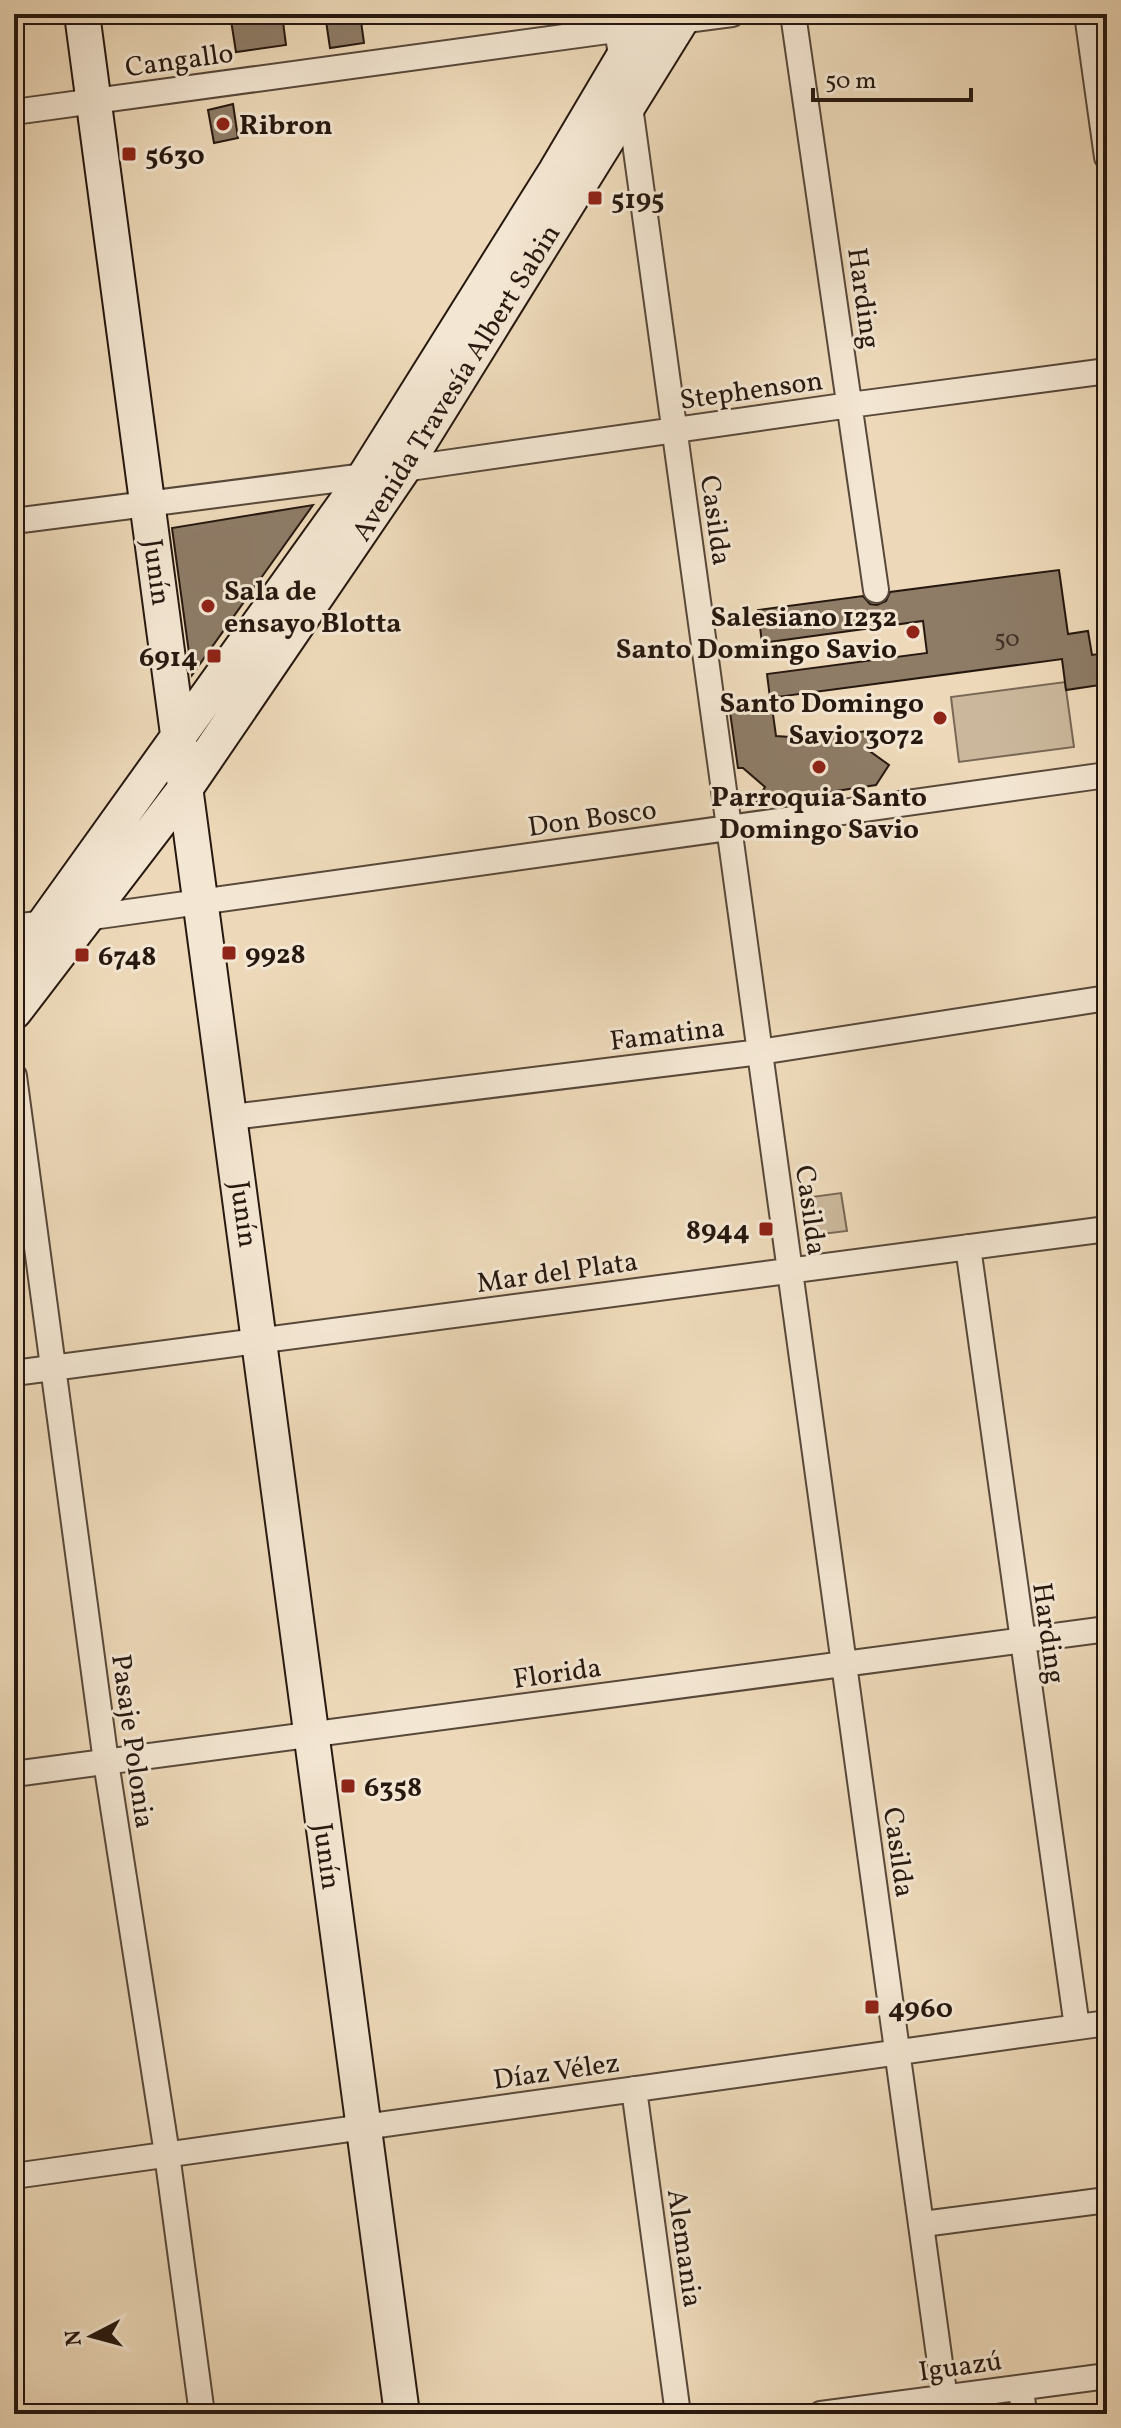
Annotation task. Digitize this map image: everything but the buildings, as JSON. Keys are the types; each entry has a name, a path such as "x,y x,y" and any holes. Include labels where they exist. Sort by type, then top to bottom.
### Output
{"main road":[{"name":"Junín","path":"82,14 262,1340 311,1735 402,2414"},
{"name":"Avenida Travesía Albert Sabin","path":"14,1012 187,786 403,469 630,104 644,25"},
{"name":"Avenida Travesía Albert Sabin","path":"14,966 29,925 180,733 365,476 644,25"}],"street":[{"name":"Cangallo","path":"14,112 732,14"},
{"name":"Harding","path":"793,14 876,590"},
{"path":"1087,14 1107,157"},
{"name":"Casilda","path":"644,25 630,104 946,2406"},
{"name":"Stephenson","path":"403,469 1107,371"},
{"path":"14,521 365,476"},
{"name":"Don Bosco","path":"85,918 1107,775"},
{"name":"Famatina","path":"232,1117 760,1052 1107,998"},
{"name":"Pasaje Polonia","path":"14,1076 106,1762 167,2154 202,2414"},
{"name":"Mar del Plata","path":"14,1373 1107,1229"},
{"name":"Harding","path":"968,1247 1077,2027"},
{"name":"Florida","path":"14,1774 1107,1629"},
{"name":"Díaz Vélez","path":"14,2176 1107,2023"},
{"name":"Alemania","path":"634,2089 678,2414"},
{"path":"923,2224 1107,2200"},
{"name":"Iguazú","path":"821,2414 946,2406 1021,2388 1107,2376"},
{"path":"1021,2388 1024,2414"}],"shaded area":[{"path":"1065,682 1074,747 959,762 951,697"},
{"path":"841,1193 847,1231 822,1234 807,1222 804,1198"}],"place":[{"name":"Ribron","path":"223,124"},
{"name":"5630","path":"129,154"},
{"name":"5195","path":"595,198"},
{"name":"Sala de ensayo Blotta","path":"208,606"},
{"name":"Salesiano 1232 Santo Domingo Savio","path":"913,632"},
{"name":"6914","path":"214,656"},
{"name":"Santo Domingo Savio 3072","path":"940,718"},
{"name":"Parroquia Santo Domingo Savio","path":"819,767"},
{"name":"9928","path":"229,953"},
{"name":"6748","path":"82,955"},
{"name":"8944","path":"766,1229"},
{"name":"6358","path":"348,1786"},
{"name":"4960","path":"872,2007"}]}
